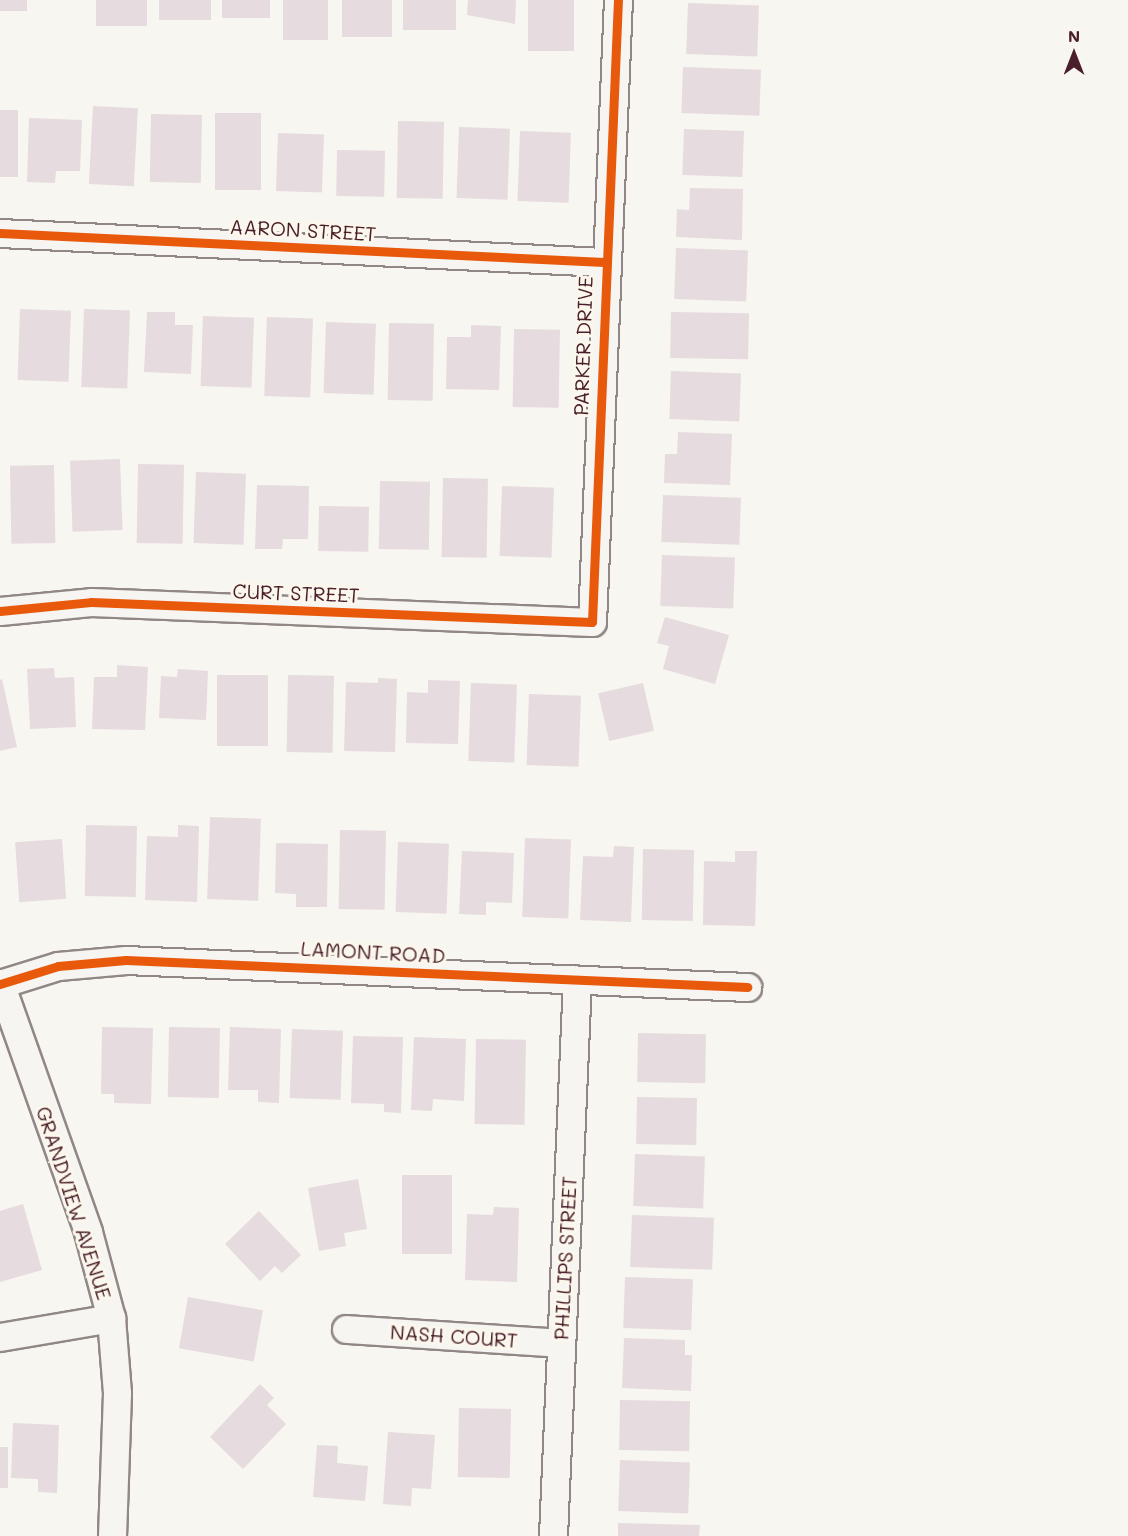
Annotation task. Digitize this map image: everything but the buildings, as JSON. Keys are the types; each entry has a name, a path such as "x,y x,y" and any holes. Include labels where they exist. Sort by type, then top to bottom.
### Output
{"street":[{"name":"PARKER DRIVE","path":"592,622 604,262 618,0"},
{"name":"AARON STREET","path":"0,233 604,262"},
{"name":"CURT STREET","path":"0,611 92,602 592,622"},
{"name":"LAMONT ROAD","path":"0,984 58,966 126,960 747,987"},
{"name":"PHILLIPS STREET","path":"553,1536 577,980"},
{"name":"GRANDVIEW AVENUE","path":"0,984 88,1232 111,1318 117,1393 112,1536"},
{"path":"0,1337 111,1318"},
{"name":"NASH COURT","path":"346,1329 561,1342"}],"cycle path":[{"path":"0,611 91,602 592,622 618,0"},
{"path":"0,233 604,262"},
{"path":"0,984 58,966 126,960 747,987"}]}
